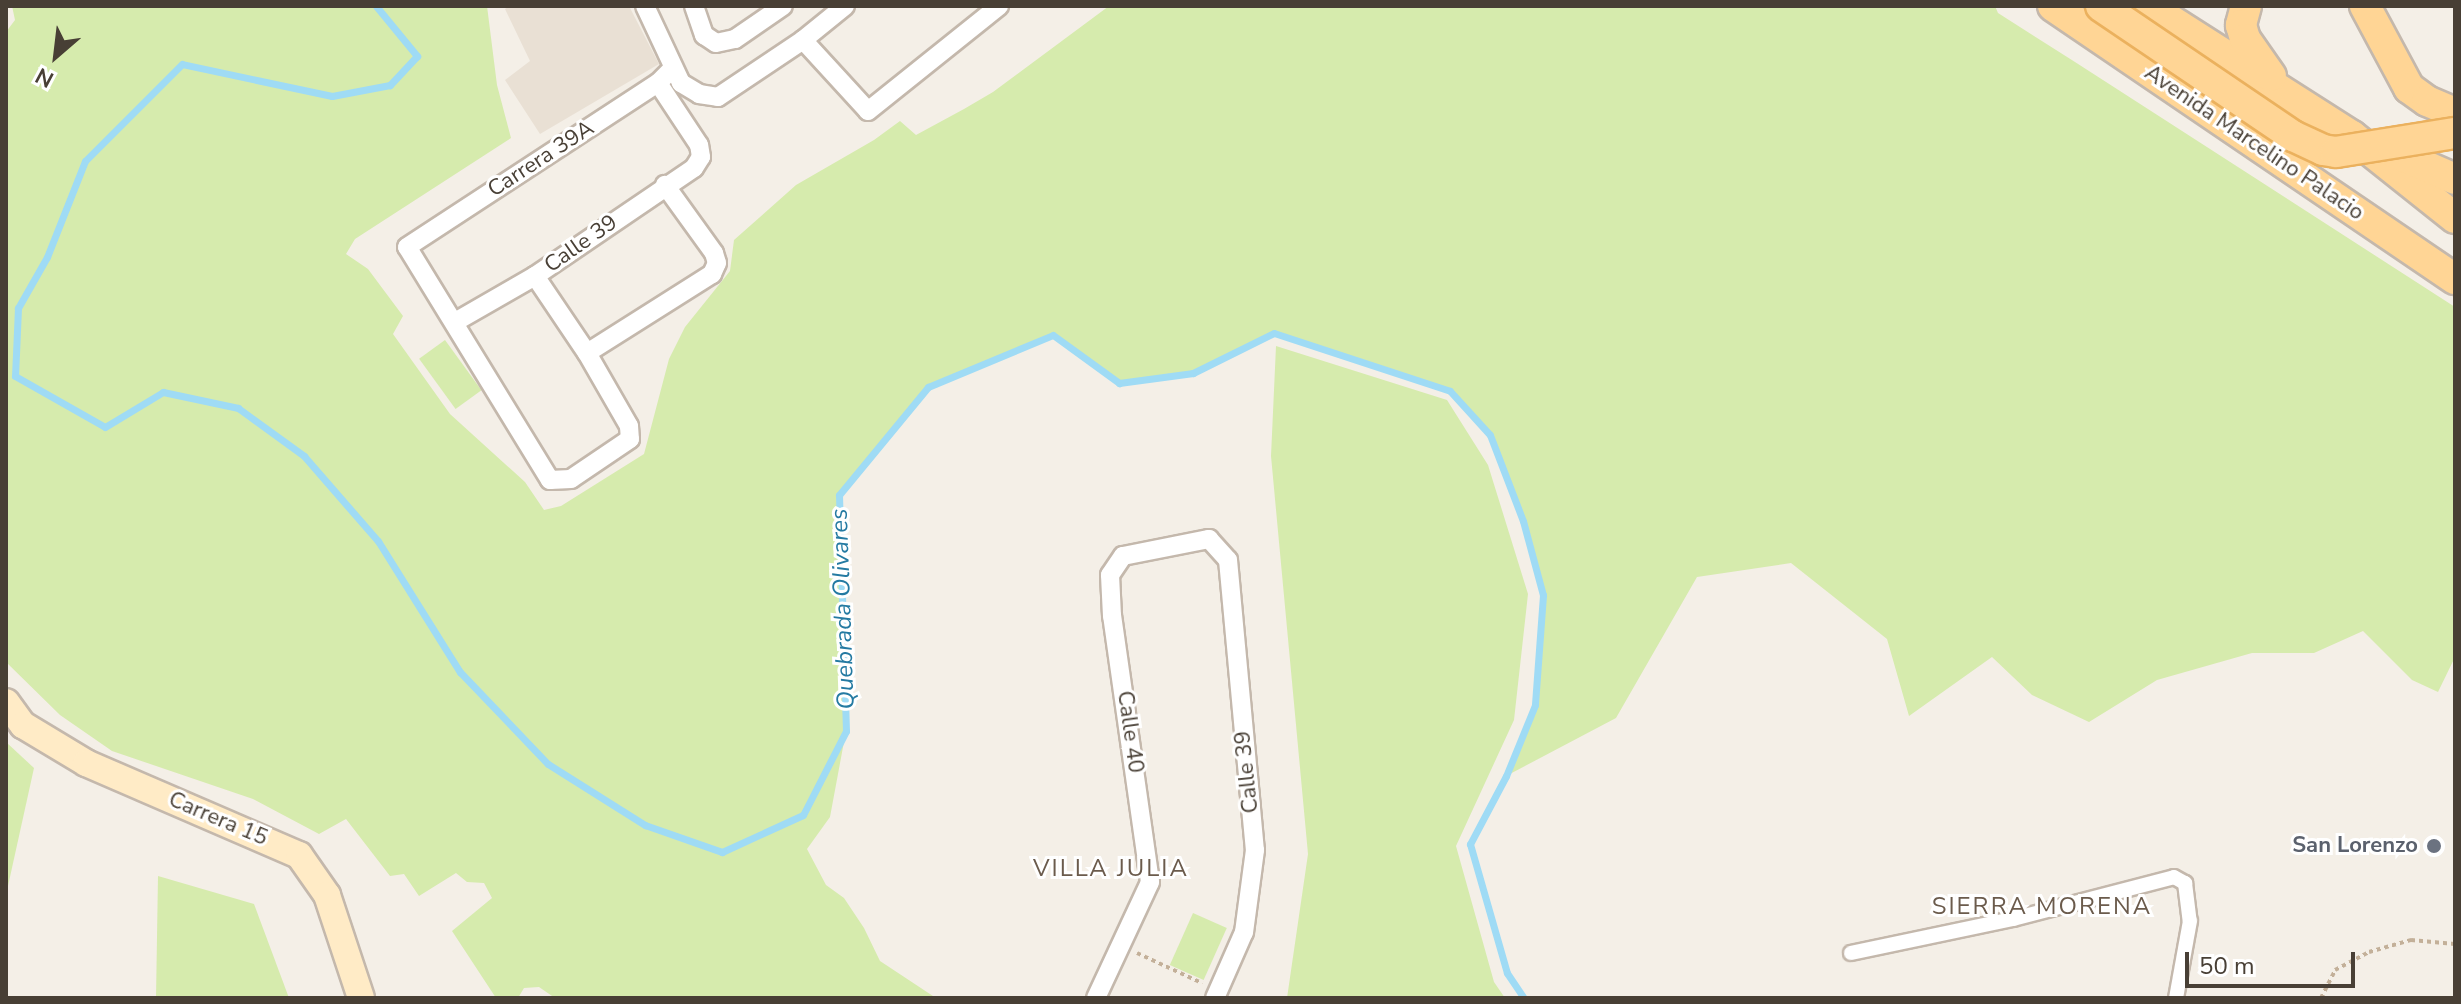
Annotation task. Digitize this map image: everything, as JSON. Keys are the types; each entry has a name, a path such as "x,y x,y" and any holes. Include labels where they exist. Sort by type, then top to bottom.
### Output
{"main road":[{"name":"Avenida Marcelino Palacio","path":"2053,6 2455,279"},
{"path":"2101,6 2293,136 2323,150 2336,152 2454,133"},
{"path":"2148,6 2352,136 2455,218"},
{"path":"2246,6 2241,25 2245,39 2284,93"},
{"path":"2365,6 2409,88 2427,101 2455,113"},
{"path":"2352,136 2455,179"},
{"name":"Carrera 15","path":"6,702 23,725 86,763 299,855 327,895 361,998"}],"street":[{"path":"645,6 681,83 699,94 718,97 803,40 845,6"},
{"path":"694,6 704,35 716,43 735,39 783,6"},
{"path":"803,40 868,111 999,6"},
{"name":"Carrera 39A","path":"455,322 407,247 658,83 672,69"},
{"name":"Calle 39","path":"455,322 535,276 694,168 701,157 699,145 658,83"},
{"path":"587,353 712,274 717,263 714,253 665,185"},
{"path":"455,322 550,480 571,479 630,439 629,426 587,353 535,276"},
{"name":"Calle 40","path":"1096,998 1150,882 1112,616 1110,575 1123,556 1209,539 1217,544"},
{"name":"Calle 39","path":"1217,544 1228,560 1255,850 1244,932 1217,995"},
{"path":"1851,953 2013,919 2174,877 2185,883 2190,921 2176,998"}],"path":[{"path":"2321,998 2335,970 2369,952 2411,940 2455,944"},
{"path":"1122,946 1217,995"}],"shaded area":[{"path":"509,6 629,6 659,64 540,134 505,80 530,61 505,9"}],"green space":[{"path":"12,6 487,6 497,85 511,138 355,239 346,254 368,269 403,316 393,334 450,414 525,482 544,510 561,506 644,454 669,359 685,327 730,271 734,240 796,185 874,140 900,121 916,135 964,109 993,92 1109,6 1995,6 1998,13 2455,307 2455,657 2438,692 2412,680 2363,631 2314,653 2252,653 2157,680 2089,722 2032,695 1992,657 1909,716 1887,639 1791,563 1697,577 1616,718 1506,776 1535,705 1543,595 1523,521 1490,435 1450,391 1274,333 1193,373 1119,383 1052,335 928,387 839,495 846,731 830,817 807,849 826,885 844,898 864,928 880,961 936,998 555,998 539,987 524,988 518,998 496,998 452,931 492,898 484,883 467,882 456,873 419,896 404,874 390,876 346,819 319,834 253,799 112,751 60,715 6,662 6,32 15,20"},
{"path":"445,340 481,390 456,409 419,359"},
{"path":"1276,346 1447,400 1488,465 1528,594 1514,720 1456,846 1494,982 1505,998 1287,998 1308,854 1271,456"},
{"path":"6,742 34,768 6,895"},
{"path":"158,876 254,904 289,998 156,998"},
{"path":"1193,913 1227,928 1204,980 1170,965"}],"waterway":[{"name":"Quebrada Olivares","path":"376,6 417,56 390,85 332,96 182,64 85,161 47,257 18,308 15,376 105,427 163,392 238,408 304,456 378,541 460,672 548,764 645,825 722,852 803,815 846,731 839,495 928,387 1053,335 1119,383 1193,373 1274,333 1450,391 1490,435 1523,521 1543,595 1535,705 1506,776 1470,844 1507,973 1524,998"}],"place":[{"name":"San Lorenzo","path":"2434,846"}],"district":[{"name":"VILLA JULIA","path":"1111,869"},
{"name":"SIERRA MORENA","path":"2042,907"}]}
